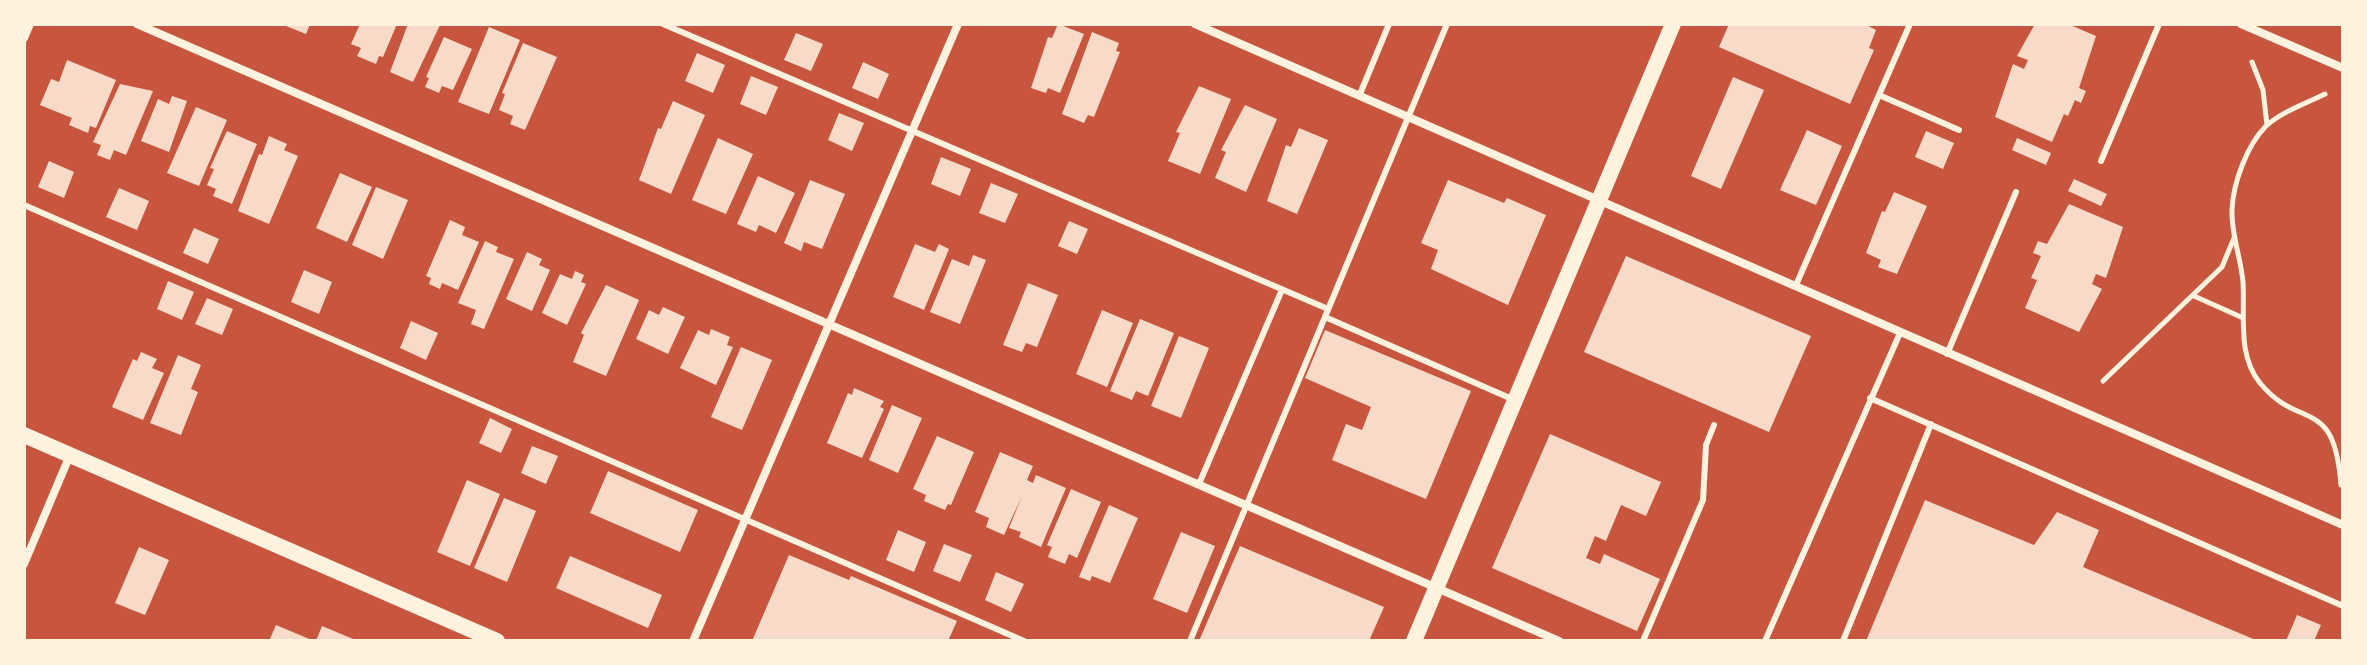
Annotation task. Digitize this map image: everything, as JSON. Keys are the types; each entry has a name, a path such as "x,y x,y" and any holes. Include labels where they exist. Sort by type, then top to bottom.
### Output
{"main road":[{"path":"1414,641 1673,24"},
{"path":"24,435 497,641"}],"street":[{"path":"24,38 30,24"},
{"path":"137,24 1559,641"},
{"path":"693,641 958,24"},
{"path":"1195,24 2343,525"},
{"path":"2241,24 2343,68"},
{"path":"24,564 70,455"}],"lane":[{"path":"663,24 1281,292 1328,309"},
{"path":"1360,94 1389,24"},
{"path":"1190,641 1447,24"},
{"path":"1796,285 1910,24"},
{"path":"2101,161 2159,24"},
{"path":"1879,95 1959,130"},
{"path":"1947,354 2016,192"},
{"path":"24,205 1024,641"},
{"path":"1199,484 1281,292"},
{"path":"1325,317 1515,400"},
{"path":"1765,641 1900,333"},
{"path":"1870,398 2343,606"},
{"path":"1843,641 1931,424"},
{"path":"1643,641 1703,500 1706,445 1714,425"}],"path":[{"path":"2252,62 2263,90 2267,125"},
{"path":"2325,94 2267,125 2253,144 2238,177 2232,209 2243,283 2241,317 2248,362 2260,383 2282,401 2326,426 2339,453 2341,485"},
{"path":"2103,381 2222,267 2234,237"},
{"path":"2194,296 2241,317"}],"building":[{"path":"281,24 310,24 306,34"},
{"path":"360,24 397,24 383,57 379,56 376,64 357,56 361,48 351,44"},
{"path":"408,24 440,25 413,82 390,72"},
{"path":"1058,24 1084,34 1060,93 1048,88 1046,93 1031,88 1048,37 1052,38"},
{"path":"1729,24 1865,24 1876,30 1869,48 1874,50 1850,104 1719,47"},
{"path":"2035,24 2068,24 2096,36 2079,88 2086,91 2081,103 2075,100 2068,116 2064,114 2052,142 1995,117 2013,64 2024,69 2028,60 2017,56"},
{"path":"489,27 520,40 489,114 458,102"},
{"path":"1092,32 1119,43 1116,51 1120,52 1094,117 1088,115 1084,123 1062,114"},
{"path":"796,33 823,44 811,71 784,60"},
{"path":"444,37 472,49 453,90 442,86 439,93 425,87 429,78 426,77"},
{"path":"523,43 557,57 525,130 510,124 513,116 499,110 505,94 502,93"},
{"path":"697,53 725,65 713,93 685,81"},
{"path":"67,60 116,80 96,128 90,126 88,133 69,125 72,118 40,105 51,79 59,82"},
{"path":"863,62 889,74 878,99 852,88"},
{"path":"751,76 778,87 766,115 740,104"},
{"path":"1733,77 1764,90 1721,189 1691,176"},
{"path":"120,84 153,91 126,155 114,150 110,160 97,155 101,145 93,142"},
{"path":"1199,86 1231,99 1200,174 1168,161 1180,133 1176,132"},
{"path":"172,96 187,101 169,152 141,141 158,99 169,104"},
{"path":"673,101 705,115 671,194 639,180 658,128 661,129"},
{"path":"1245,105 1277,119 1246,192 1215,178 1226,152 1221,150"},
{"path":"196,107 227,120 199,186 167,173"},
{"path":"839,113 864,123 852,151 828,140"},
{"path":"1299,128 1328,140 1297,214 1267,201 1286,145 1291,147"},
{"path":"1807,130 1842,146 1816,205 1780,190"},
{"path":"227,131 257,144 232,204 213,196 216,189 207,185 214,169 210,168"},
{"path":"1926,131 1954,143 1943,169 1915,157"},
{"path":"269,136 287,144 284,150 298,156 269,224 238,211"},
{"path":"718,138 753,154 726,214 692,200"},
{"path":"2017,138 2051,153 2046,165 2012,150"},
{"path":"941,157 971,169 960,196 931,184"},
{"path":"49,161 74,172 64,198 38,187"},
{"path":"340,173 372,187 347,242 316,228"},
{"path":"758,176 795,193 776,233 759,225 756,232 737,224"},
{"path":"2074,179 2107,194 2101,206 2068,191"},
{"path":"810,180 845,194 822,249 804,242 801,251 784,243"},
{"path":"1448,180 1504,203 1507,198 1546,215 1508,305 1431,269 1438,250 1421,243"},
{"path":"991,183 1018,194 1005,223 979,213"},
{"path":"376,187 408,200 383,259 352,245"},
{"path":"119,188 149,201 137,230 106,217"},
{"path":"1894,192 1927,206 1897,274 1878,267 1881,260 1866,253 1882,211 1885,212"},
{"path":"2069,204 2123,227 2106,278 2096,274 2092,284 2102,289 2079,332 2025,308 2037,280 2031,278 2041,256 2033,253 2038,241 2047,244"},
{"path":"450,220 465,227 462,235 479,242 458,290 442,283 440,289 429,284 431,278 426,276"},
{"path":"1069,221 1088,229 1077,254 1058,246"},
{"path":"194,228 219,239 208,264 183,253"},
{"path":"485,241 498,247 496,252 514,259 484,329 471,324 476,310 458,303"},
{"path":"915,244 935,252 939,244 949,249 924,310 893,297"},
{"path":"527,252 542,259 539,265 550,270 532,311 506,299"},
{"path":"973,255 986,260 960,324 930,312 952,259 969,266"},
{"path":"1626,256 1811,336 1769,432 1584,352"},
{"path":"304,270 332,282 319,314 291,302"},
{"path":"575,271 584,275 581,282 586,284 567,325 542,313 560,274 572,279"},
{"path":"168,281 194,292 182,320 157,309"},
{"path":"1028,283 1058,295 1037,347 1026,343 1022,352 1003,345"},
{"path":"606,285 639,300 606,376 573,362 584,335 581,333"},
{"path":"207,298 233,309 222,335 195,324"},
{"path":"663,307 685,317 668,354 636,339 649,310 659,315"},
{"path":"1102,310 1133,323 1107,387 1076,374"},
{"path":"1140,319 1174,333 1148,396 1136,391 1132,400 1110,391"},
{"path":"411,321 438,333 426,360 400,348"},
{"path":"711,329 730,337 727,345 733,347 716,385 680,368 698,330 709,335"},
{"path":"1325,330 1471,391 1426,499 1332,460 1346,424 1362,430 1371,407 1305,378"},
{"path":"1179,336 1209,348 1181,418 1151,406"},
{"path":"741,347 772,360 742,430 711,417"},
{"path":"141,352 157,359 152,368 164,373 143,420 112,407 133,359 137,361"},
{"path":"178,355 201,365 191,389 198,392 181,435 150,423"},
{"path":"854,388 884,401 880,407 884,409 862,458 827,443 848,393 852,395"},
{"path":"892,405 922,418 898,473 869,460"},
{"path":"490,418 512,429 501,453 479,443"},
{"path":"1550,434 1661,482 1646,516 1621,505 1606,541 1595,536 1586,558 1600,564 1604,554 1660,579 1637,631 1492,568"},
{"path":"937,436 974,452 951,505 948,504 945,510 924,501 926,495 913,489"},
{"path":"532,446 558,456 546,484 521,473"},
{"path":"1000,452 1033,466 1027,480 1033,483 1036,475 1066,488 1041,547 1019,537 1021,532 1009,528 1022,496 1004,535 986,527 989,518 975,512"},
{"path":"608,471 698,510 680,552 590,513"},
{"path":"467,480 500,494 470,566 437,552"},
{"path":"1071,489 1101,502 1077,558 1069,554 1065,564 1048,557 1052,547 1047,545"},
{"path":"504,498 536,511 507,582 474,568"},
{"path":"1925,500 2034,545 2057,512 2099,530 2083,567 2258,641 1866,641"},
{"path":"1109,505 1138,518 1110,583 1092,576 1090,581 1079,577"},
{"path":"898,530 926,542 914,572 886,560"},
{"path":"1181,532 1215,546 1187,613 1153,599"},
{"path":"944,544 972,555 960,582 933,571"},
{"path":"1240,546 1384,607 1369,641 1199,641"},
{"path":"139,547 169,560 145,615 115,603"},
{"path":"789,555 849,580 851,576 957,621 948,641 752,641"},
{"path":"570,556 662,595 648,628 556,588"},
{"path":"996,572 1024,584 1011,612 985,600"},
{"path":"2297,615 2321,625 2314,641 2286,641"},
{"path":"276,625 314,641 269,641"},
{"path":"322,626 358,641 316,641"}]}
